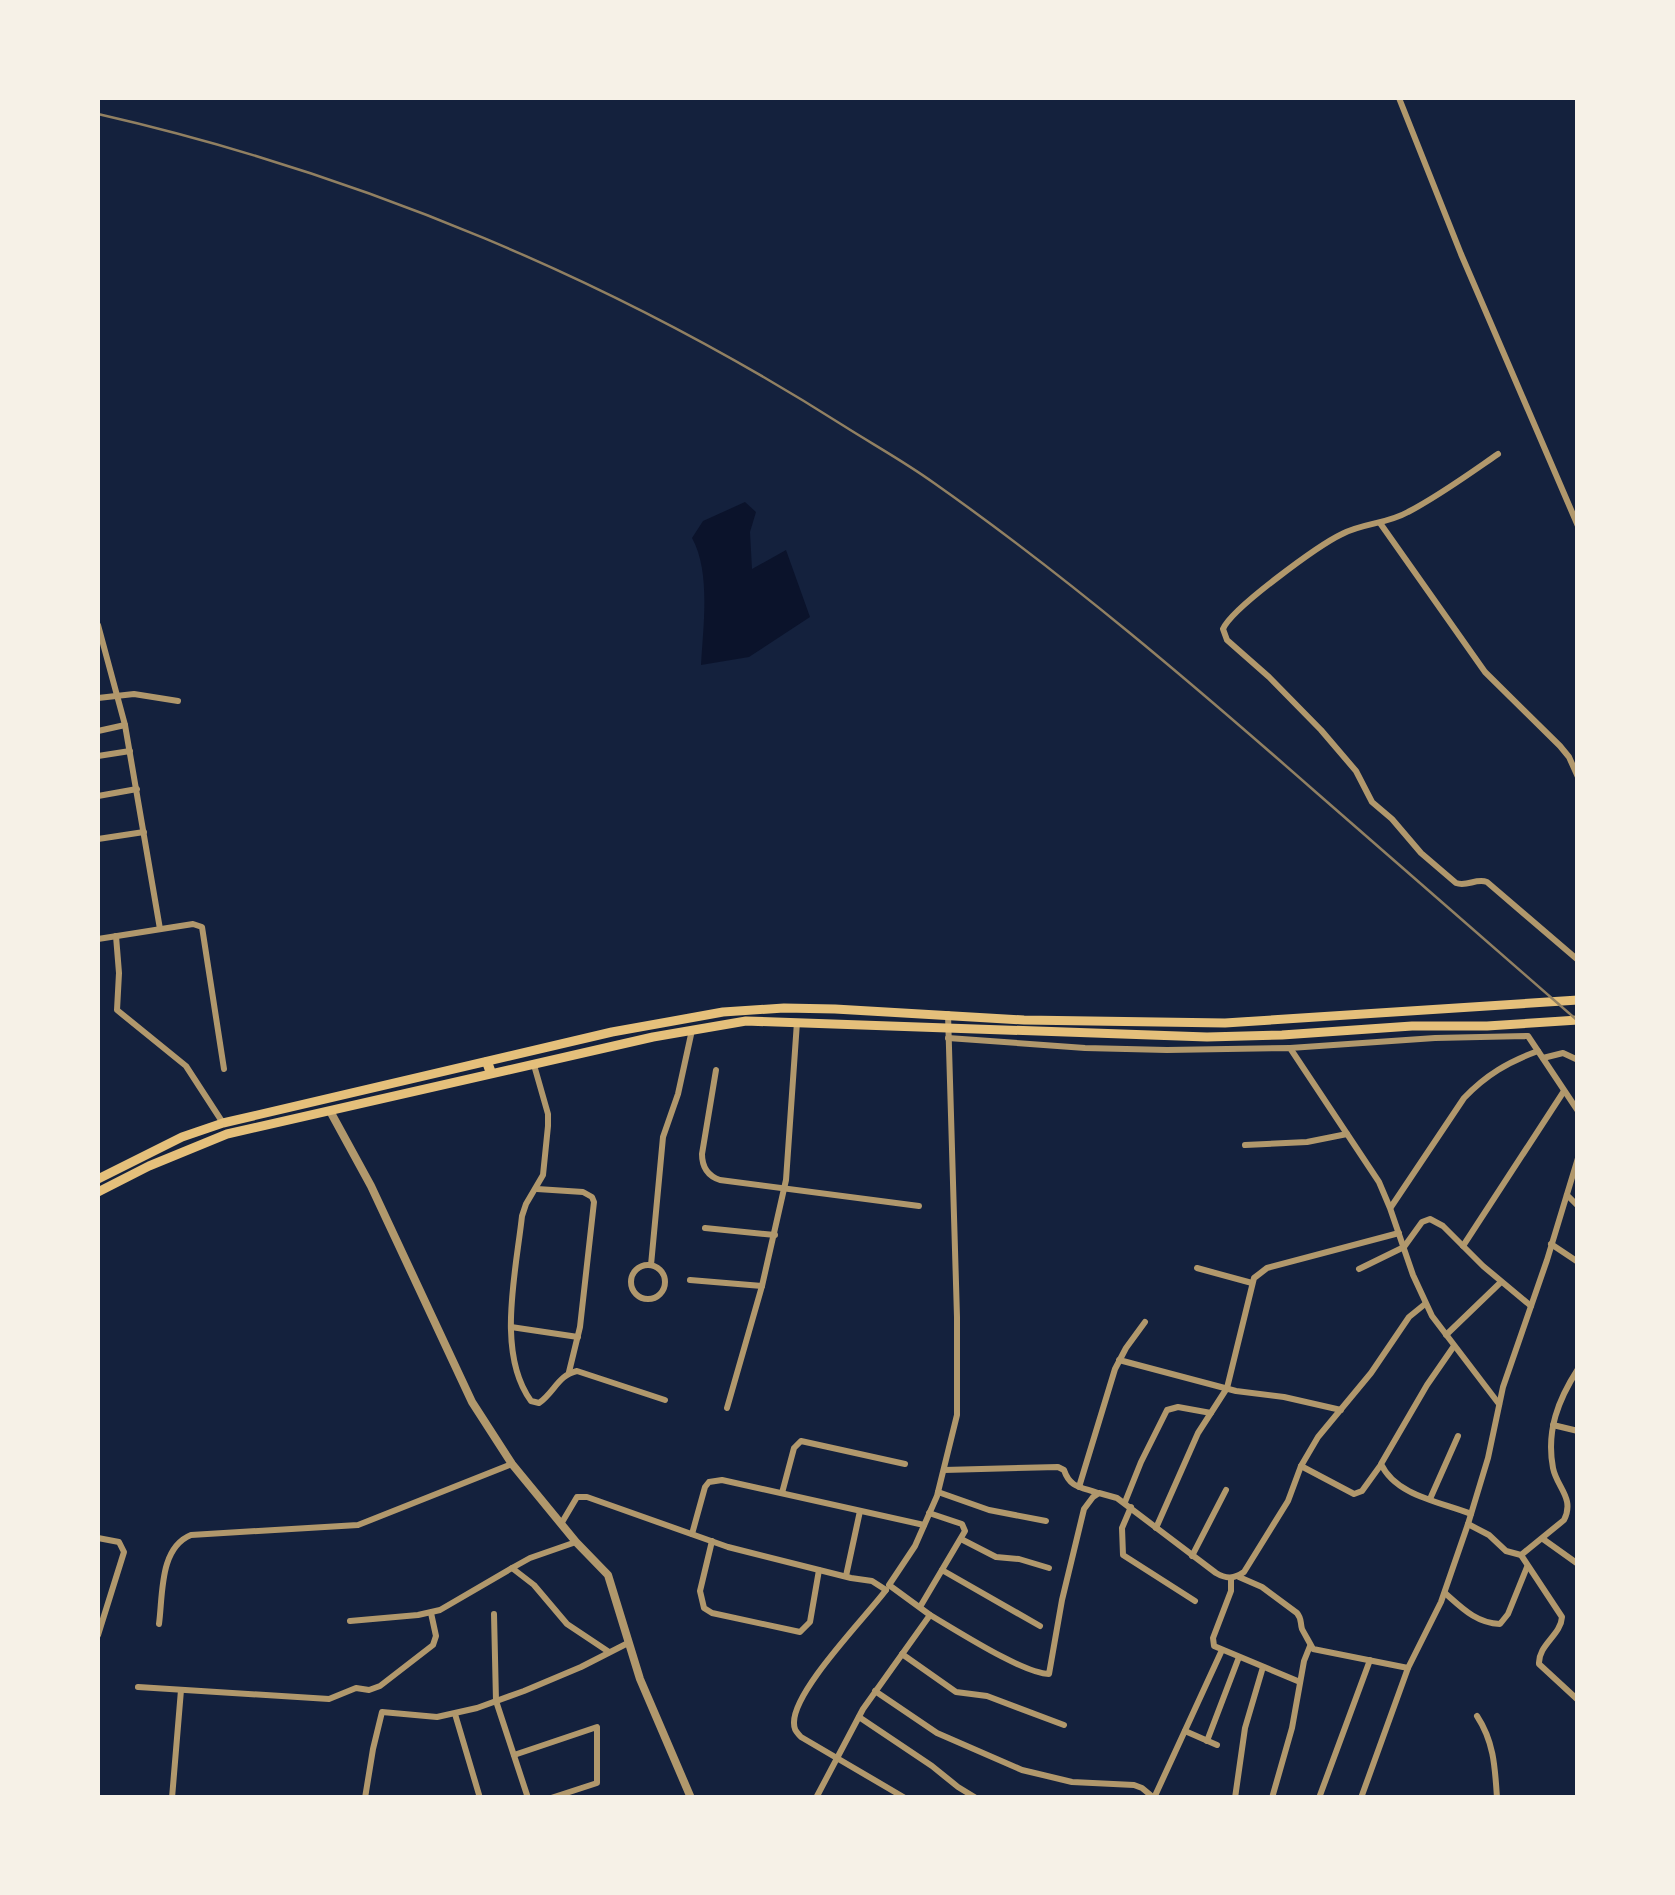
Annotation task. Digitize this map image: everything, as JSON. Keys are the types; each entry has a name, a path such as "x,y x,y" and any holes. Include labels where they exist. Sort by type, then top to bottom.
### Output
{"main road":[{"path":"98,1192 227,1134 330,1112 612,1032 722,1012 784,1008 1024,1020 1225,1023 1578,1000"},
{"path":"98,1178 182,1137 222,1123 489,1068 533,1064 692,1029 746,1022 948,1034 974,1030 1226,1037 1578,1020"}],"street":[{"path":"1399,98 1578,526"},
{"path":"1498,454 1412,510 1343,533 1244,603 1224,625 1224,636 1321,730 1356,771 1372,802 1430,862 1459,885 1486,882 1578,960"},
{"path":"1380,523 1472,654 1560,746 1578,777"},
{"path":"98,624 130,751 160,929"},
{"path":"98,698 134,694 178,701"},
{"path":"98,730 124,725"},
{"path":"98,756 130,751"},
{"path":"98,796 137,789"},
{"path":"98,839 144,832"},
{"path":"98,939 198,924 204,931 224,1070"},
{"path":"116,936 117,1010 186,1066 222,1123"},
{"path":"905,1798 797,1734 794,1722 818,1675 888,1587 915,1546 938,1492 957,1415 948,1014"},
{"path":"727,1408 762,1286 784,1189 796,1022"},
{"path":"651,1265 664,1137 692,1029"},
{"path":"948,1034 1151,1050 1290,1048 1528,1036 1578,1111"},
{"path":"1290,1048 1371,1168 1426,1304 1499,1404"},
{"path":"1390,1208 1477,1084 1508,1062 1540,1054 1562,1053 1578,1060"},
{"path":"533,1064 548,1126 543,1175 522,1216 511,1327 519,1382 530,1401 539,1403 569,1372 584,1372 665,1400"},
{"path":"716,1070 702,1154 706,1171 720,1180 919,1206"},
{"path":"1463,1246 1564,1091"},
{"path":"330,1112 379,1204 464,1386 512,1464 608,1575 640,1679 690,1798"},
{"path":"1244,1145 1307,1142 1346,1134"},
{"path":"1361,1798 1408,1668 1445,1593 1488,1458 1499,1404 1578,1158"},
{"path":"536,1189 584,1192 594,1202 578,1336 569,1372"},
{"path":"1566,1194 1578,1206"},
{"path":"1359,1269 1404,1247 1422,1222 1430,1219 1443,1226 1531,1306"},
{"path":"705,1228 775,1234"},
{"path":"1156,1528 1198,1432 1227,1388 1257,1274 1398,1233"},
{"path":"1551,1244 1578,1262"},
{"path":"651,1265 663,1275 664,1286 654,1298 644,1298 634,1292 632,1275 640,1267 651,1265"},
{"path":"1198,1268 1252,1283"},
{"path":"690,1280 762,1286"},
{"path":"1446,1334 1502,1282"},
{"path":"1234,1577 1244,1572 1288,1501 1301,1466 1318,1438 1371,1373 1409,1317 1426,1304"},
{"path":"1079,1487 1119,1360 1145,1322"},
{"path":"511,1327 578,1336"},
{"path":"1301,1466 1354,1494 1362,1491 1454,1346"},
{"path":"1119,1360 1252,1394 1304,1400 1341,1410"},
{"path":"1468,1524 1511,1554 1520,1555 1564,1520 1569,1507 1553,1465 1553,1425 1560,1400 1578,1369"},
{"path":"1195,1601 1123,1555 1122,1528 1141,1462 1167,1410 1178,1407 1211,1413"},
{"path":"1553,1425 1578,1431"},
{"path":"1430,1498 1458,1436"},
{"path":"782,1493 794,1448 801,1441 905,1464"},
{"path":"160,1624 170,1551 182,1539 191,1535 358,1525 512,1464"},
{"path":"1381,1464 1405,1490 1471,1514"},
{"path":"944,1470 1058,1467 1064,1470 1068,1482 1128,1504 1216,1573 1262,1587 1297,1613 1313,1650 1408,1668"},
{"path":"692,1534 705,1487 709,1482 722,1480 924,1526"},
{"path":"1192,1556 1226,1490"},
{"path":"938,1492 989,1510 1046,1522"},
{"path":"562,1524 574,1500 581,1496 712,1541 876,1582 1020,1664 1048,1674 1084,1509 1099,1493"},
{"path":"846,1576 860,1511"},
{"path":"920,1607 965,1530 962,1524 929,1513"},
{"path":"98,1538 120,1542 124,1552 98,1634"},
{"path":"1542,1539 1578,1564"},
{"path":"961,1540 996,1557 1050,1568"},
{"path":"712,1541 700,1591 704,1608 712,1613 800,1632 810,1622 819,1570"},
{"path":"350,1621 440,1610 530,1558 576,1542"},
{"path":"1520,1555 1562,1617 1559,1629 1540,1653 1540,1664 1578,1700"},
{"path":"1445,1593 1472,1616 1500,1624 1528,1566"},
{"path":"512,1568 534,1585 567,1624 610,1652"},
{"path":"942,1570 1040,1626"},
{"path":"1234,1577 1213,1638 1214,1646 1300,1682"},
{"path":"138,1687 329,1699 356,1688 376,1688 434,1645 431,1613"},
{"path":"494,1614 496,1701 528,1798"},
{"path":"820,1796 859,1716 930,1615"},
{"path":"365,1798 382,1712 437,1717 455,1714 538,1685 628,1643"},
{"path":"1272,1798 1310,1644"},
{"path":"875,1691 937,1733 1022,1770 1072,1782 1134,1785 1154,1798 1222,1650"},
{"path":"902,1654 956,1692 988,1696 1064,1725"},
{"path":"1207,1741 1239,1657"},
{"path":"1319,1798 1370,1660"},
{"path":"1234,1798 1245,1728 1263,1666"},
{"path":"172,1798 181,1690"},
{"path":"455,1714 480,1798"},
{"path":"859,1716 976,1798"},
{"path":"1477,1716 1492,1747 1496,1798"},
{"path":"514,1755 597,1727 596,1783 550,1798"},
{"path":"1184,1732 1217,1744"}],"water":[{"path":"745,502 756,512 750,532 752,569 786,550 810,617 749,657 701,665 704,583 692,538 703,521"}],"railway":[{"path":"98,114 293,168 484,238 577,279 757,373 923,475 1034,556 1271,753 1578,1021"}]}
